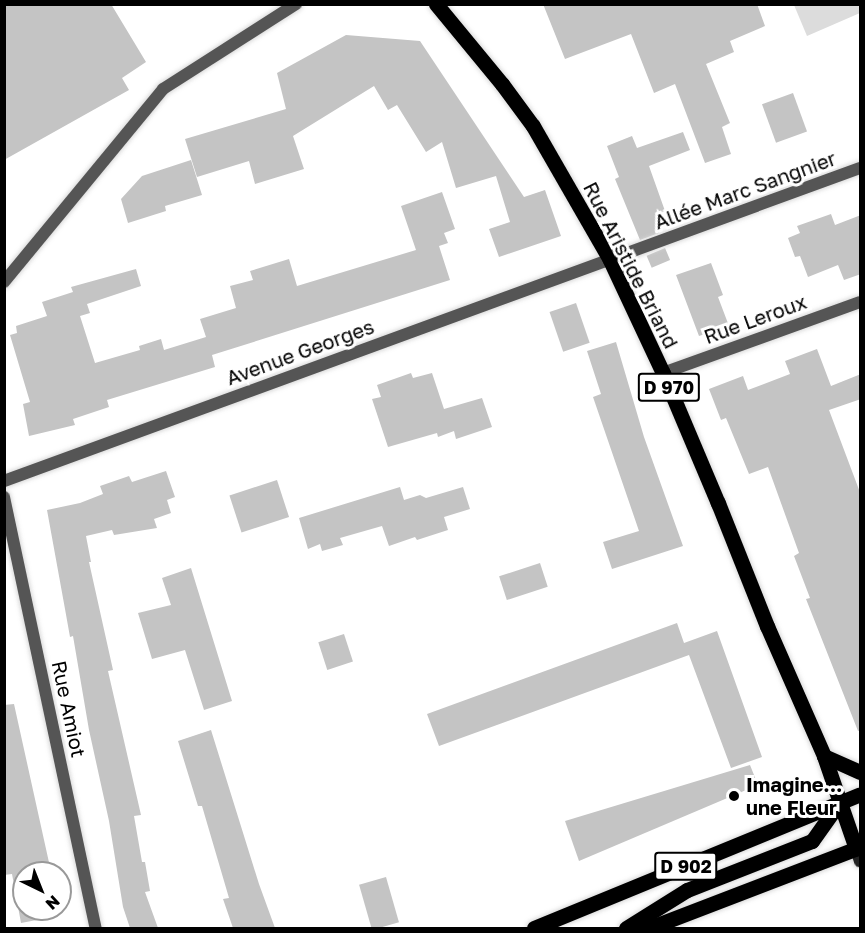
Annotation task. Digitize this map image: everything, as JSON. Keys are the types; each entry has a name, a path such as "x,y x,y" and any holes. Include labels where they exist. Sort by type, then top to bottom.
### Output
{"main road":[{"name":"Rue Aristide Briand","path":"436,4 502,84 533,126 610,260 663,374 767,626 824,756 839,803 859,850"},
{"path":"824,756 861,772"},
{"name":"D 902","path":"534,928 861,794"},
{"path":"626,928 687,890 812,841 839,803"},
{"name":"D 902","path":"649,928 859,850"}],"street":[{"path":"4,282 163,89 296,4"},
{"name":"Allée Marc Sangnier","path":"610,260 861,168"},
{"name":"Avenue Georges","path":"4,481 610,260"},
{"name":"Rue Leroux","path":"663,374 861,302"},
{"name":"Rue Amiot","path":"4,497 96,928"}],"shaded area":[{"path":"794,5 860,5 860,13 807,36"}],"building":[{"path":"4,4 111,4 146,62 122,78 129,90 4,160"},
{"path":"543,4 757,4 765,26 730,41 734,52 706,64 730,123 722,127 731,154 705,163 675,84 654,93 631,34 565,59"},
{"path":"346,35 420,41 524,197 545,190 561,236 499,257 489,229 510,222 496,176 456,188 442,142 426,152 397,105 388,110 374,86 293,136 304,169 255,184 249,161 197,177 185,139 286,109 277,73"},
{"path":"793,93 807,132 776,143 762,104"},
{"path":"683,132 690,150 649,166 665,211 659,214 661,222 656,223 659,233 640,240 615,179 619,177 607,146 632,136 637,148"},
{"path":"191,160 202,195 165,206 166,211 128,223 121,199 142,176"},
{"path":"442,192 455,229 444,233 448,243 439,246 450,280 212,355 215,367 107,400 109,407 73,419 75,425 29,436 23,404 30,402 10,335 17,333 16,326 47,316 42,302 73,292 71,287 136,269 141,286 87,304 90,313 80,316 95,363 140,350 139,346 161,339 164,350 206,337 200,319 236,308 230,286 253,280 250,271 289,259 297,286 416,250 401,206"},
{"path":"831,214 835,225 861,215 861,274 844,280 838,265 808,277 800,256 795,257 788,238 800,233 797,226"},
{"path":"665,248 670,260 652,268 647,256"},
{"path":"711,263 723,295 718,297 729,326 699,336 676,275"},
{"path":"576,303 590,343 563,352 550,312"},
{"path":"616,342 644,437 683,546 612,569 603,542 639,531 593,397 601,394 587,351"},
{"path":"817,349 831,386 861,374 861,399 829,410 861,495 861,730 858,731 806,599 810,598 794,556 799,553 768,467 749,474 726,418 721,420 709,389 743,376 748,390 790,374 785,361"},
{"path":"411,373 413,378 432,373 444,409 482,398 492,427 456,439 454,431 438,437 437,433 388,447 372,399 381,397 377,385"},
{"path":"166,471 175,497 167,500 171,513 154,519 157,528 114,535 112,530 86,536 91,562 89,562 113,670 108,671 141,815 134,816 150,891 145,892 158,928 130,928 123,907 109,821 89,730 73,636 70,637 47,510 80,503 103,494 100,486 129,476 132,482"},
{"path":"277,480 289,517 241,533 229,495"},
{"path":"400,487 404,500 420,495 426,498 463,487 470,509 444,517 448,530 417,540 415,537 389,546 382,526 340,538 343,545 322,551 320,544 308,549 299,518"},
{"path":"540,563 548,587 507,600 499,576"},
{"path":"191,568 232,701 204,710 185,650 152,659 138,613 171,605 162,578"},
{"path":"677,623 684,643 717,631 762,757 731,768 689,655 439,746 427,714"},
{"path":"344,634 353,662 327,670 318,642"},
{"path":"14,704 49,861 12,861 12,874 4,875 4,705"},
{"path":"211,730 275,928 233,928 223,899 229,898 202,806 198,806 178,741"},
{"path":"750,765 758,785 579,861 565,821"},
{"path":"386,877 399,922 371,928 359,885"}],"place":[{"name":"Imagine... une Fleur","path":"734,796"}]}
